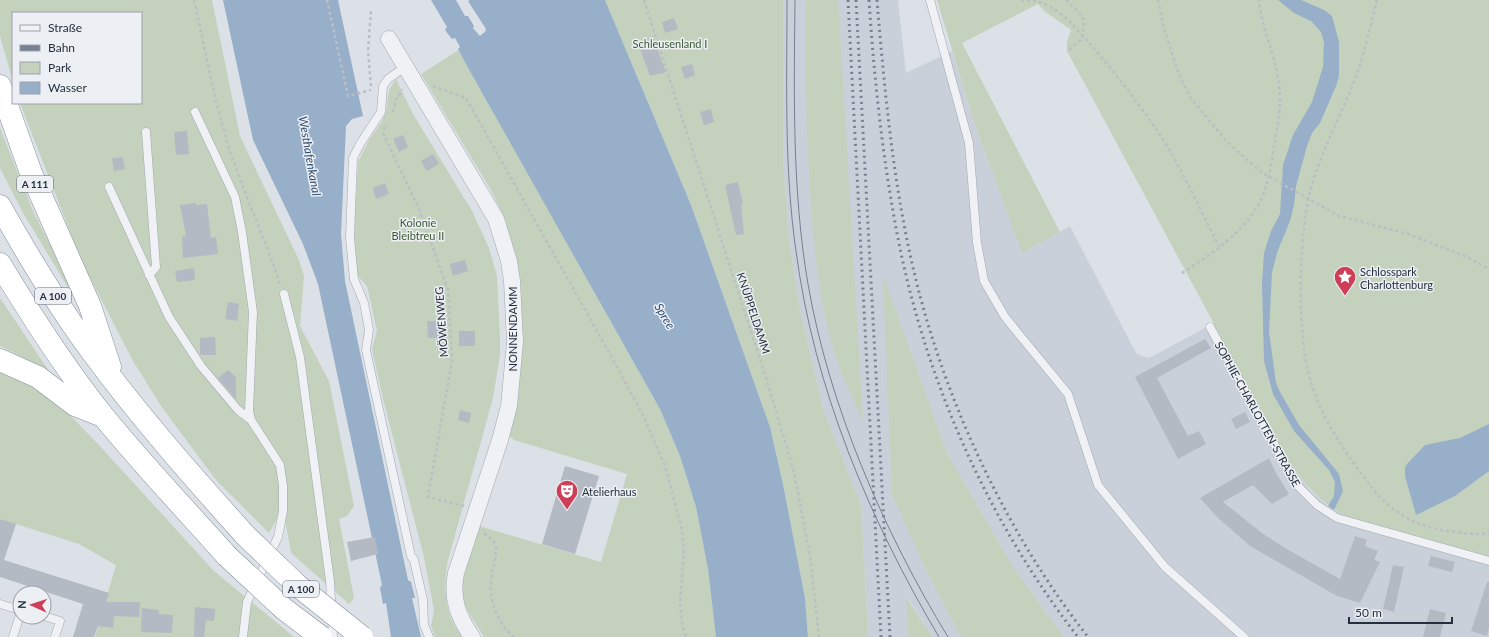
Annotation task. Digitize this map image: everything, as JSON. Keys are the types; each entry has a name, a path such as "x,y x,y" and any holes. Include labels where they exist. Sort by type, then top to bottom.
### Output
{"highway":[{"name":"A 111","path":"0,86 31,173 90,306 114,381"},
{"name":"A 100","path":"0,206 46,286 92,352 182,464 245,535 297,585 362,637"},
{"name":"A 100","path":"0,264 41,330 103,416 146,467 227,556 284,609 321,637"},
{"path":"0,360 38,377 75,405 103,416"}],"street":[{"name":"NONNENDAMM","path":"389,39 402,70 416,86 496,219 505,245 512,280 515,342 509,406 500,440 456,574 453,594 458,614 472,637"}],"lane":[{"path":"930,0 969,143 977,243 984,281 1005,317 1068,394 1098,485 1165,567 1244,637"},
{"path":"402,70 388,79 383,86 382,105 377,118 360,144 353,158 350,238 354,279 364,303 369,330 366,350 411,556 414,560 423,600 424,625 429,637"},
{"path":"195,112 235,197 242,232 253,312 249,411 251,420"},
{"path":"146,132 156,267 149,275"},
{"path":"109,187 169,317 201,366 238,410 251,420 280,465 284,486 283,511 278,537 248,602 243,637"},
{"path":"284,294 300,356 330,581 333,637"},
{"name":"SOPHIE-CHARLOTTEN-STRASSE","path":"1210,327 1296,484 1317,505 1337,518 1489,561"},
{"path":"256,582 309,637"},
{"path":"0,604 12,608"},
{"path":"52,618 60,621 55,637"},
{"path":"13,637 17,625"}],"path":[{"path":"194,0 209,71 229,148 284,294"},
{"path":"327,0 348,96 371,90"},
{"name":"KNÜPPELDAMM","path":"644,0 766,378 794,472 810,556 819,637"},
{"path":"1021,0 1041,2 1052,8 1083,36 1131,93 1183,174 1218,246"},
{"path":"1066,0 1082,15 1084,25 1083,36 1067,51"},
{"path":"1158,0 1164,29 1178,72 1190,97 1228,143 1268,176 1339,216 1408,234 1465,256 1489,269"},
{"path":"1182,273 1238,231 1257,207 1264,192 1279,113 1280,86 1263,27 1259,0"},
{"path":"1377,0 1354,80 1321,159 1308,199 1303,241 1302,314 1306,361 1310,379 1326,420 1377,496 1394,511 1417,524 1444,531 1481,535 1489,533"},
{"path":"372,10 368,51 371,90 377,118"},
{"path":"392,114 396,100 404,87 402,70"},
{"path":"416,86 422,83 445,89 466,98 644,417 665,466 682,530 684,552 680,603 682,623 686,637"},
{"name":"MÖWENWEG","path":"386,126 383,134 420,209 446,280 449,303 451,370 428,497 466,506 461,522 471,528"},
{"path":"471,528 487,534 496,544 497,558 491,580 491,597 503,624 514,637"}],"shaded area":[{"path":"783,0 898,0 906,73 952,51 973,119 1022,252 1070,226 1136,353 1139,355 1148,358 1153,356 1214,323 1294,469 1311,492 1334,510 1489,557 1489,637 1064,637 1013,567 947,453 883,277 924,566 961,637 933,637 907,597 908,637 868,637 861,505 823,409 800,310 789,240 783,162"}],"green space":[{"path":"0,0 212,0 240,136 299,260 304,276 300,326 329,381 354,506 347,516 339,519 354,598 349,604 291,553 285,520 280,504 277,519 269,533 216,480 161,406 133,361 81,260 20,104 142,104 142,12 12,12 12,78 0,36"},
{"name":"Schleusenland I","path":"605,0 783,0 783,162 789,240 800,310 823,409 861,505 868,637 808,637 805,598 783,484 770,427 691,205"},
{"path":"806,0 838,0 863,422 839,366 833,347 823,307 817,266 808,154"},
{"name":"Schlosspark Charlottenburg","path":"937,0 1489,0 1489,557 1348,517 1332,508 1307,485 1279,444 1067,51 1067,41 1071,30 1044,11 1038,4 962,43 1060,232 1022,253 973,119"},
{"path":"459,50 660,409 680,456 696,507 708,569 716,637 484,637 463,603 460,584 479,526 601,562 627,474 514,440 508,435 519,366 522,322 521,287 514,251 505,219 491,190 421,74"},
{"name":"Kolonie Bleibtreu II","path":"396,79 413,114 472,211 489,248 497,276 500,355 493,398 447,564 447,602 452,620 462,637 435,637 431,626 434,611 424,557 384,403 372,349 377,331 367,286 357,275 354,236 358,162 369,140 382,121 386,111 389,90"},
{"path":"0,128 33,211 74,292 72,294 23,213 0,168"},
{"path":"883,275 947,453 1013,567 1064,637 961,637 924,566 892,494"},
{"path":"0,298 49,371 47,373 24,358 0,346"},
{"path":"0,368 33,384 62,407 98,444 214,571 294,637 95,637 116,565 79,544 0,519"},
{"path":"906,597 933,637 908,637"}],"water":[{"name":"Westhafenkanal","path":"223,0 338,0 363,116 352,119 346,126 341,234 345,281 408,580 411,582 415,598 412,598 421,637 391,637 386,603 383,604 380,588 382,585 318,284 303,244 253,140"},
{"name":"Spree","path":"431,0 456,0 465,16 468,16 474,26 473,28 480,36 486,29 468,1 470,0 605,0 691,205 770,427 783,484 805,598 808,637 716,637 708,569 696,507 680,456 660,409 466,64 458,49 460,47 455,38 452,39 445,30 447,27"},
{"path":"1278,0 1301,0 1324,10 1332,16 1339,42 1339,76 1320,123 1312,133 1307,146 1296,186 1294,205 1290,221 1278,250 1272,272 1269,332 1276,383 1280,392 1299,425 1339,474 1343,491 1334,510 1328,506 1334,496 1335,482 1329,470 1294,431 1273,394 1264,361 1262,283 1264,253 1271,231 1280,214 1283,165 1293,135 1312,102 1323,67 1324,43 1321,32 1311,21 1294,13"},
{"path":"1489,424 1489,471 1455,496 1416,515 1405,476 1405,467 1408,463 1425,445 1460,438"}],"building":[{"path":"674,18 678,29 665,33 662,22"},
{"path":"653,38 666,72 650,76 638,43"},
{"path":"692,64 695,75 685,79 681,67"},
{"path":"711,109 714,122 704,125 700,112"},
{"path":"187,131 189,154 176,155 174,132"},
{"path":"403,135 408,147 399,152 393,139"},
{"path":"433,154 439,164 427,171 421,161"},
{"path":"123,157 125,169 114,171 112,158"},
{"path":"738,182 743,204 741,205 744,234 736,235 725,185"},
{"path":"385,183 389,194 376,199 373,188"},
{"path":"196,203 196,205 207,204 211,238 216,237 218,254 183,258 182,237 186,236 180,205"},
{"path":"465,260 468,271 453,276 450,264"},
{"path":"194,268 195,280 177,282 175,271"},
{"path":"228,302 239,304 237,321 225,319"},
{"path":"427,321 441,321 442,338 428,338"},
{"path":"459,331 475,331 475,346 459,346"},
{"path":"215,337 216,355 200,355 200,338"},
{"path":"1205,339 1211,348 1157,378 1188,436 1199,431 1206,444 1178,459 1135,377"},
{"path":"228,370 236,377 236,399 218,378"},
{"path":"460,410 471,413 469,423 458,420"},
{"path":"1245,412 1250,422 1236,429 1231,419"},
{"path":"1269,458 1289,494 1272,504 1253,485 1223,502 1262,533 1285,548 1340,579 1355,536 1367,540 1365,546 1378,551 1374,560 1380,562 1360,603 1337,596 1250,546 1217,517 1200,498"},
{"name":"Atelierhaus","path":"565,466 599,476 575,554 542,544"},
{"path":"0,519 16,524 4,560 109,593 106,602 140,602 139,617 114,616 113,628 98,626 94,637 73,637 83,604 52,594 52,585 25,585 0,577"},
{"path":"375,537 378,554 351,561 347,542"},
{"path":"1431,556 1455,562 1452,572 1428,566"},
{"path":"1393,565 1404,567 1394,612 1383,609"},
{"path":"1487,582 1489,582 1489,628 1487,636 1471,631"},
{"path":"195,607 215,609 214,621 206,620 204,637 194,637"},
{"path":"142,608 159,610 159,614 173,615 172,633 141,632"},
{"path":"1430,609 1446,613 1440,637 1423,637"}],"tram line":[{"path":"787,0 787,126 792,220 804,302 816,353 848,451 868,499 913,592 939,637"},
{"path":"795,0 794,107 799,214 808,284 817,330 845,422 862,467 902,555 924,597 948,637"}],"railway":[{"path":"848,0 881,637"},
{"path":"856,0 890,637"},
{"path":"869,0 879,114 891,200 908,283 923,337 941,390 963,443 987,494 1015,544 1045,592 1078,637"},
{"path":"877,0 887,109 897,181 910,253 931,334 965,426 985,471 1033,558 1060,599 1088,637"}],"place":[{"name":"Schlosspark Charlottenburg","path":"1345,296"},
{"name":"Atelierhaus","path":"567,510"}]}
